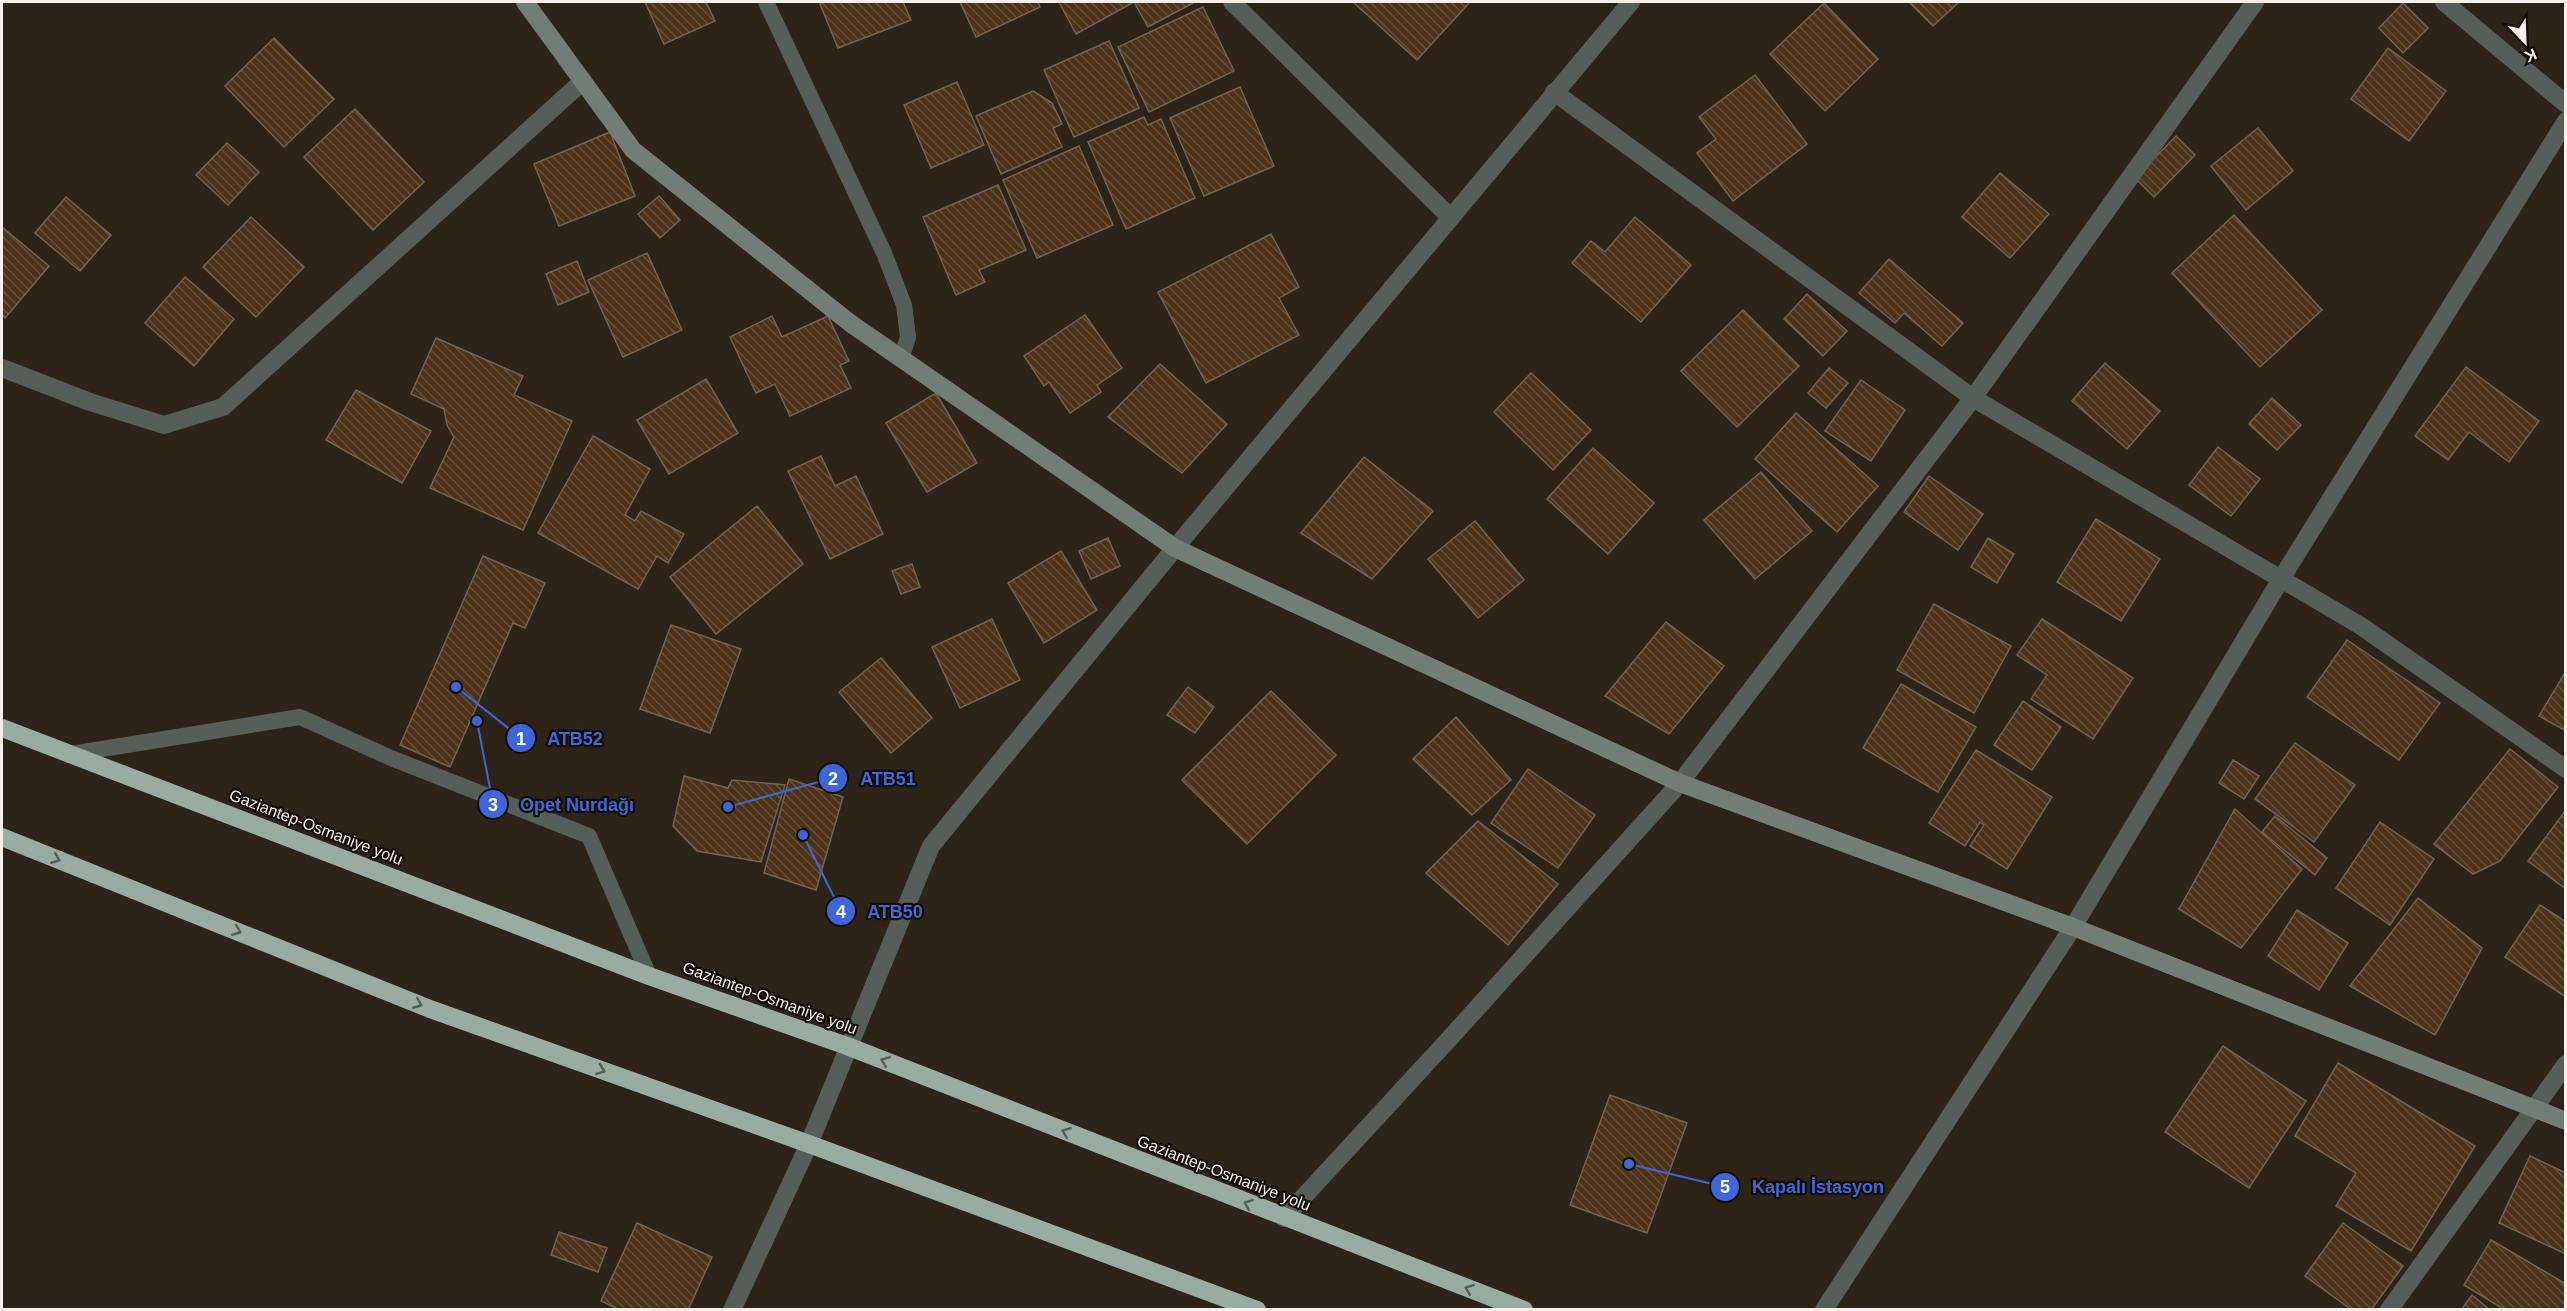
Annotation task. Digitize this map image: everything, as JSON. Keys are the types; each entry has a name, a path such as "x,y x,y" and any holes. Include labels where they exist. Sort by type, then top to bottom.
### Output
{"highway":[{"name":"Gaziantep-Osmaniye yolu","path":"2,728 650,976 847,1046 1524,1310"},
{"path":"2,837 430,1009 809,1144 1257,1310"}],"street":[{"path":"525,2 633,150 850,323 1175,548 1680,783 2073,927 2565,1121"},
{"path":"1232,2 1450,217"},
{"path":"732,1310 809,1144 847,1046 931,846 1175,548 1630,2"},
{"path":"1284,1218 1680,783 1973,398 2255,2"},
{"path":"2444,2 2565,104"},
{"path":"2,368 90,402 164,425 223,407 583,81"},
{"path":"1554,92 1973,398 2361,626 2565,770"},
{"path":"1824,1310 2073,927 2281,579 2565,121"},
{"path":"2390,1310 2565,1064"}],"lane":[{"path":"772,4 884,253 904,305 908,337 901,359"},
{"path":"72,754 300,717 391,758 589,836 650,976"}],"building":[{"path":"645,2 706,2 715,21 664,44"},
{"path":"825,2 903,2 911,20 838,48 820,4"},
{"path":"960,2 1038,2 1040,7 976,37"},
{"path":"1059,2 1134,2 1076,34"},
{"path":"1134,2 1193,2 1193,3 1148,27"},
{"path":"1353,2 1470,2 1417,60"},
{"path":"1909,2 1959,2 1933,26"},
{"path":"1824,3 1878,59 1825,111 1770,54"},
{"path":"2403,3 2428,28 2403,53 2379,28"},
{"path":"1203,7 1234,71 1149,112 1118,47"},
{"path":"274,38 334,99 284,147 225,86"},
{"path":"1109,41 1139,108 1074,137 1044,70"},
{"path":"2388,48 2446,91 2409,141 2351,99"},
{"path":"1755,75 1807,144 1733,201 1697,153 1716,139 1699,117"},
{"path":"957,82 984,145 931,168 904,105"},
{"path":"1240,87 1274,166 1204,196 1170,118"},
{"path":"1033,91 1052,103 1062,124 1053,128 1062,147 1001,174 976,116"},
{"path":"355,109 424,182 373,230 304,157"},
{"path":"1144,117 1148,125 1161,119 1195,198 1126,229 1088,142"},
{"path":"2258,128 2293,171 2246,210 2211,166"},
{"path":"610,132 635,196 559,226 534,164"},
{"path":"2176,136 2195,155 2154,197 2135,178"},
{"path":"227,143 259,172 228,205 196,175"},
{"path":"1079,146 1113,225 1037,258 1003,180"},
{"path":"2000,173 2049,214 2010,258 1962,217"},
{"path":"998,185 1026,250 979,270 985,282 956,295 923,217"},
{"path":"659,196 680,220 660,238 638,214"},
{"path":"66,197 111,235 80,271 35,233"},
{"path":"2234,215 2322,310 2260,367 2172,273"},
{"path":"251,217 304,267 256,317 203,267"},
{"path":"1635,217 1691,265 1641,322 1572,263 1591,241 1605,252"},
{"path":"2,227 49,266 5,318 2,315"},
{"path":"1271,234 1299,287 1279,298 1299,335 1206,383 1158,292"},
{"path":"647,253 682,330 623,357 588,280"},
{"path":"1889,259 1963,323 1942,346 1904,313 1895,323 1859,293"},
{"path":"577,261 589,292 558,305 546,274"},
{"path":"185,277 234,319 194,366 145,323"},
{"path":"1807,294 1847,331 1823,356 1784,319"},
{"path":"1743,310 1799,366 1737,427 1681,371"},
{"path":"1085,315 1122,368 1097,385 1101,392 1070,413 1049,382 1044,386 1024,356"},
{"path":"772,316 782,337 828,316 849,361 840,365 851,388 790,416 775,384 756,393 730,337"},
{"path":"436,338 523,376 514,395 572,421 523,530 430,488 454,437 447,425 444,409 411,394"},
{"path":"2105,363 2160,411 2127,449 2072,401"},
{"path":"1160,364 1227,424 1182,473 1108,417"},
{"path":"2466,367 2539,421 2509,462 2469,432 2448,460 2415,436"},
{"path":"1829,368 1848,383 1826,408 1808,393"},
{"path":"1531,373 1591,430 1553,470 1494,412"},
{"path":"706,379 738,433 669,474 637,420"},
{"path":"1861,380 1905,410 1871,461 1825,431"},
{"path":"356,390 431,431 402,483 326,440"},
{"path":"936,393 977,463 927,492 886,423"},
{"path":"2272,398 2301,425 2277,450 2249,424"},
{"path":"1796,413 1878,486 1837,532 1755,459"},
{"path":"593,436 650,469 625,515 635,521 641,511 684,534 668,563 657,556 638,589 538,533"},
{"path":"2218,447 2260,479 2231,516 2189,485"},
{"path":"1593,448 1654,503 1608,554 1547,499"},
{"path":"821,456 835,486 856,476 883,534 830,559 788,471"},
{"path":"1364,457 1433,511 1372,579 1301,533"},
{"path":"1761,472 1812,531 1755,579 1704,520"},
{"path":"1929,476 1983,514 1958,550 1904,512"},
{"path":"757,506 803,564 716,634 670,577"},
{"path":"2096,519 2160,559 2121,621 2057,582"},
{"path":"1475,521 1524,580 1478,618 1428,559"},
{"path":"1108,538 1120,566 1091,579 1079,551"},
{"path":"1988,538 2014,554 1997,583 1971,567"},
{"path":"1061,551 1097,610 1044,643 1008,583"},
{"path":"483,556 545,583 525,628 513,623 450,767 400,745"},
{"path":"912,564 920,587 901,594 892,571"},
{"path":"1934,604 2011,646 1974,713 1897,670"},
{"path":"992,619 1020,680 960,708 932,647"},
{"path":"2042,619 2133,678 2093,739 2031,699 2047,675 2017,655"},
{"path":"1666,622 1724,666 1669,734 1605,696"},
{"path":"671,625 741,649 710,733 640,709"},
{"path":"2347,640 2440,703 2399,760 2307,697"},
{"path":"881,658 932,718 891,753 839,692"},
{"path":"2566,671 2566,731 2539,716"},
{"path":"1901,684 1976,727 1938,792 1863,748"},
{"path":"1188,687 1214,707 1195,733 1167,715"},
{"path":"1271,691 1336,755 1247,844 1182,780"},
{"path":"2023,701 2061,727 2032,770 1994,745"},
{"path":"1456,717 1511,780 1472,815 1413,759"},
{"path":"2295,743 2355,785 2314,842 2255,799"},
{"path":"2510,749 2558,787 2500,861 2473,874 2434,844"},
{"path":"1976,750 2052,797 2007,869 1970,846 1984,825 1980,822 1965,846 1929,823"},
{"path":"2233,760 2259,776 2244,799 2219,783"},
{"path":"1528,769 1595,815 1558,868 1491,823"},
{"path":"684,776 728,788 732,780 785,785 761,862 697,851 673,826"},
{"path":"789,779 843,797 816,890 764,873"},
{"path":"2235,809 2302,869 2241,948 2179,909"},
{"path":"2566,810 2566,889 2528,861"},
{"path":"2275,816 2327,858 2315,875 2262,832"},
{"path":"1478,821 1558,884 1508,945 1426,873"},
{"path":"2380,822 2434,859 2390,925 2336,888"},
{"path":"2418,898 2482,948 2435,1035 2350,986"},
{"path":"2540,905 2566,922 2566,997 2505,957"},
{"path":"2297,910 2348,943 2319,990 2268,956"},
{"path":"2223,1046 2306,1101 2249,1188 2165,1132"},
{"path":"2338,1063 2475,1146 2411,1251 2336,1206 2356,1173 2295,1136"},
{"path":"1610,1095 1687,1123 1647,1233 1570,1205"},
{"path":"2530,1156 2566,1173 2566,1254 2499,1223"},
{"path":"637,1223 712,1257 688,1310 620,1310 601,1301"},
{"path":"2343,1223 2403,1266 2371,1310 2352,1310 2305,1276"},
{"path":"559,1232 607,1248 598,1272 551,1255"},
{"path":"2491,1240 2566,1284 2566,1310 2505,1310 2464,1285"},
{"path":"2472,1295 2490,1310 2461,1310"}],"place":[{"name":"ATB52","path":"456,687"},
{"name":"Opet Nurdağı","path":"477,721"},
{"name":"ATB51","path":"728,807"},
{"name":"ATB50","path":"803,835"},
{"name":"Kapalı İstasyon","path":"1629,1164"}]}
